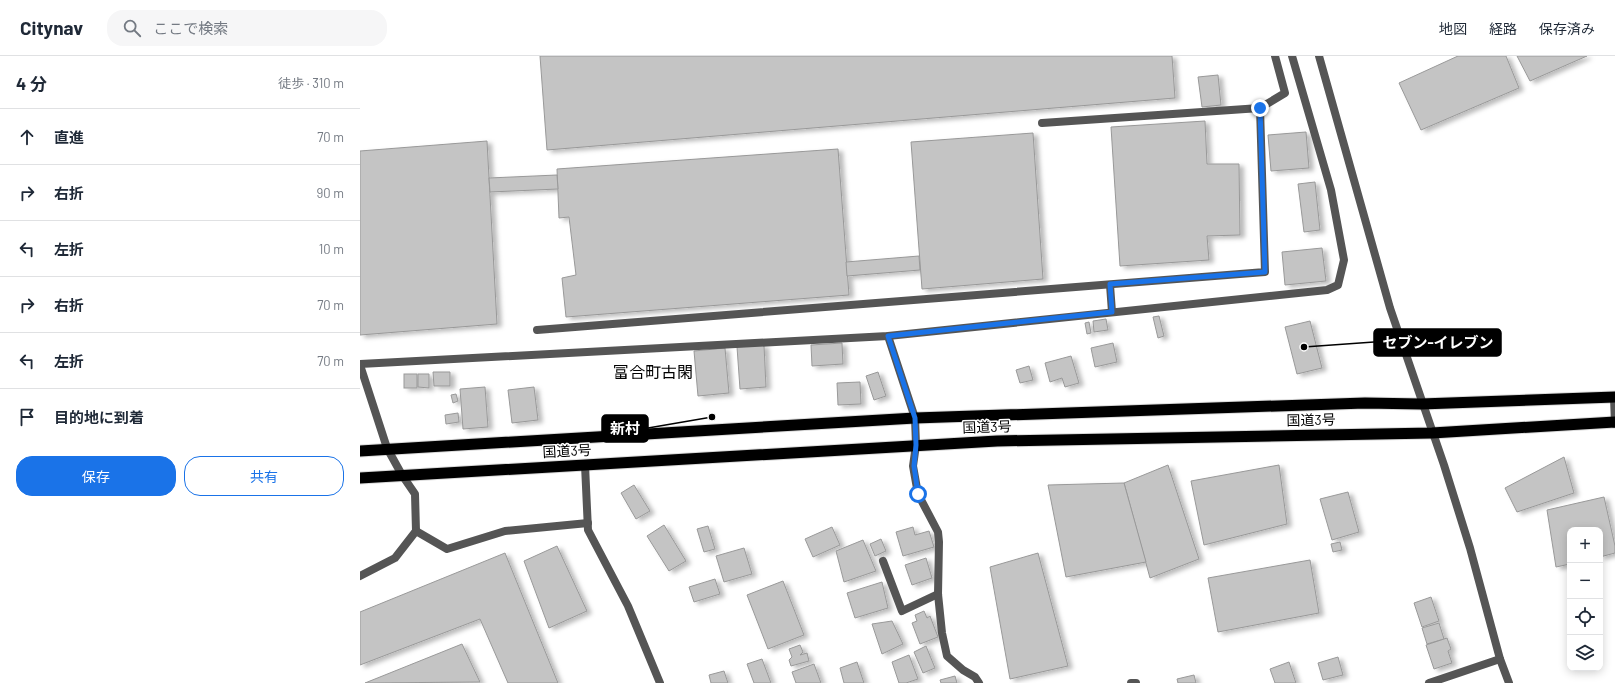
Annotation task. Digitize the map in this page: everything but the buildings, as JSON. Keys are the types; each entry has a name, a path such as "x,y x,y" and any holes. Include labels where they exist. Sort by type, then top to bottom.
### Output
{"highway":[{"name":"国道3号","path":"360,451 387,448 915,418 1357,403 1421,404 1615,397"},
{"name":"国道3号","path":"360,478 1004,440 1432,433 1615,422"}],"street":[{"path":"1042,123 1260,108 1285,93 1275,56"},
{"path":"360,576 395,558 416,531 415,494 402,476 387,448 360,365 888,336 1327,290 1338,285 1344,260 1331,190 1292,56"},
{"path":"1319,56 1390,308 1470,548 1500,659 1509,683"},
{"path":"537,330 1265,272 1260,108"},
{"path":"1110,284 1112,312"},
{"path":"888,336 915,418 916,445 914,466 918,494 938,532 940,542 938,594 942,633 947,656 958,666 975,677 979,683"},
{"path":"1615,397 1615,422"},
{"path":"585,465 588,530 628,606 660,683"},
{"path":"416,531 447,549 505,531 588,523"},
{"path":"883,562 902,611 938,594"},
{"path":"1429,683 1500,659"}],"place":[{"name":"セブン-イレブン","path":"1304,347"},
{"name":"新村","path":"712,417"}],"district":[{"name":"富合町古閑","path":"653,372"}],"route":[{"path":"918,494 914,466 916,445 915,418 888,336 1112,312 1110,284 1265,272 1260,108"}]}
